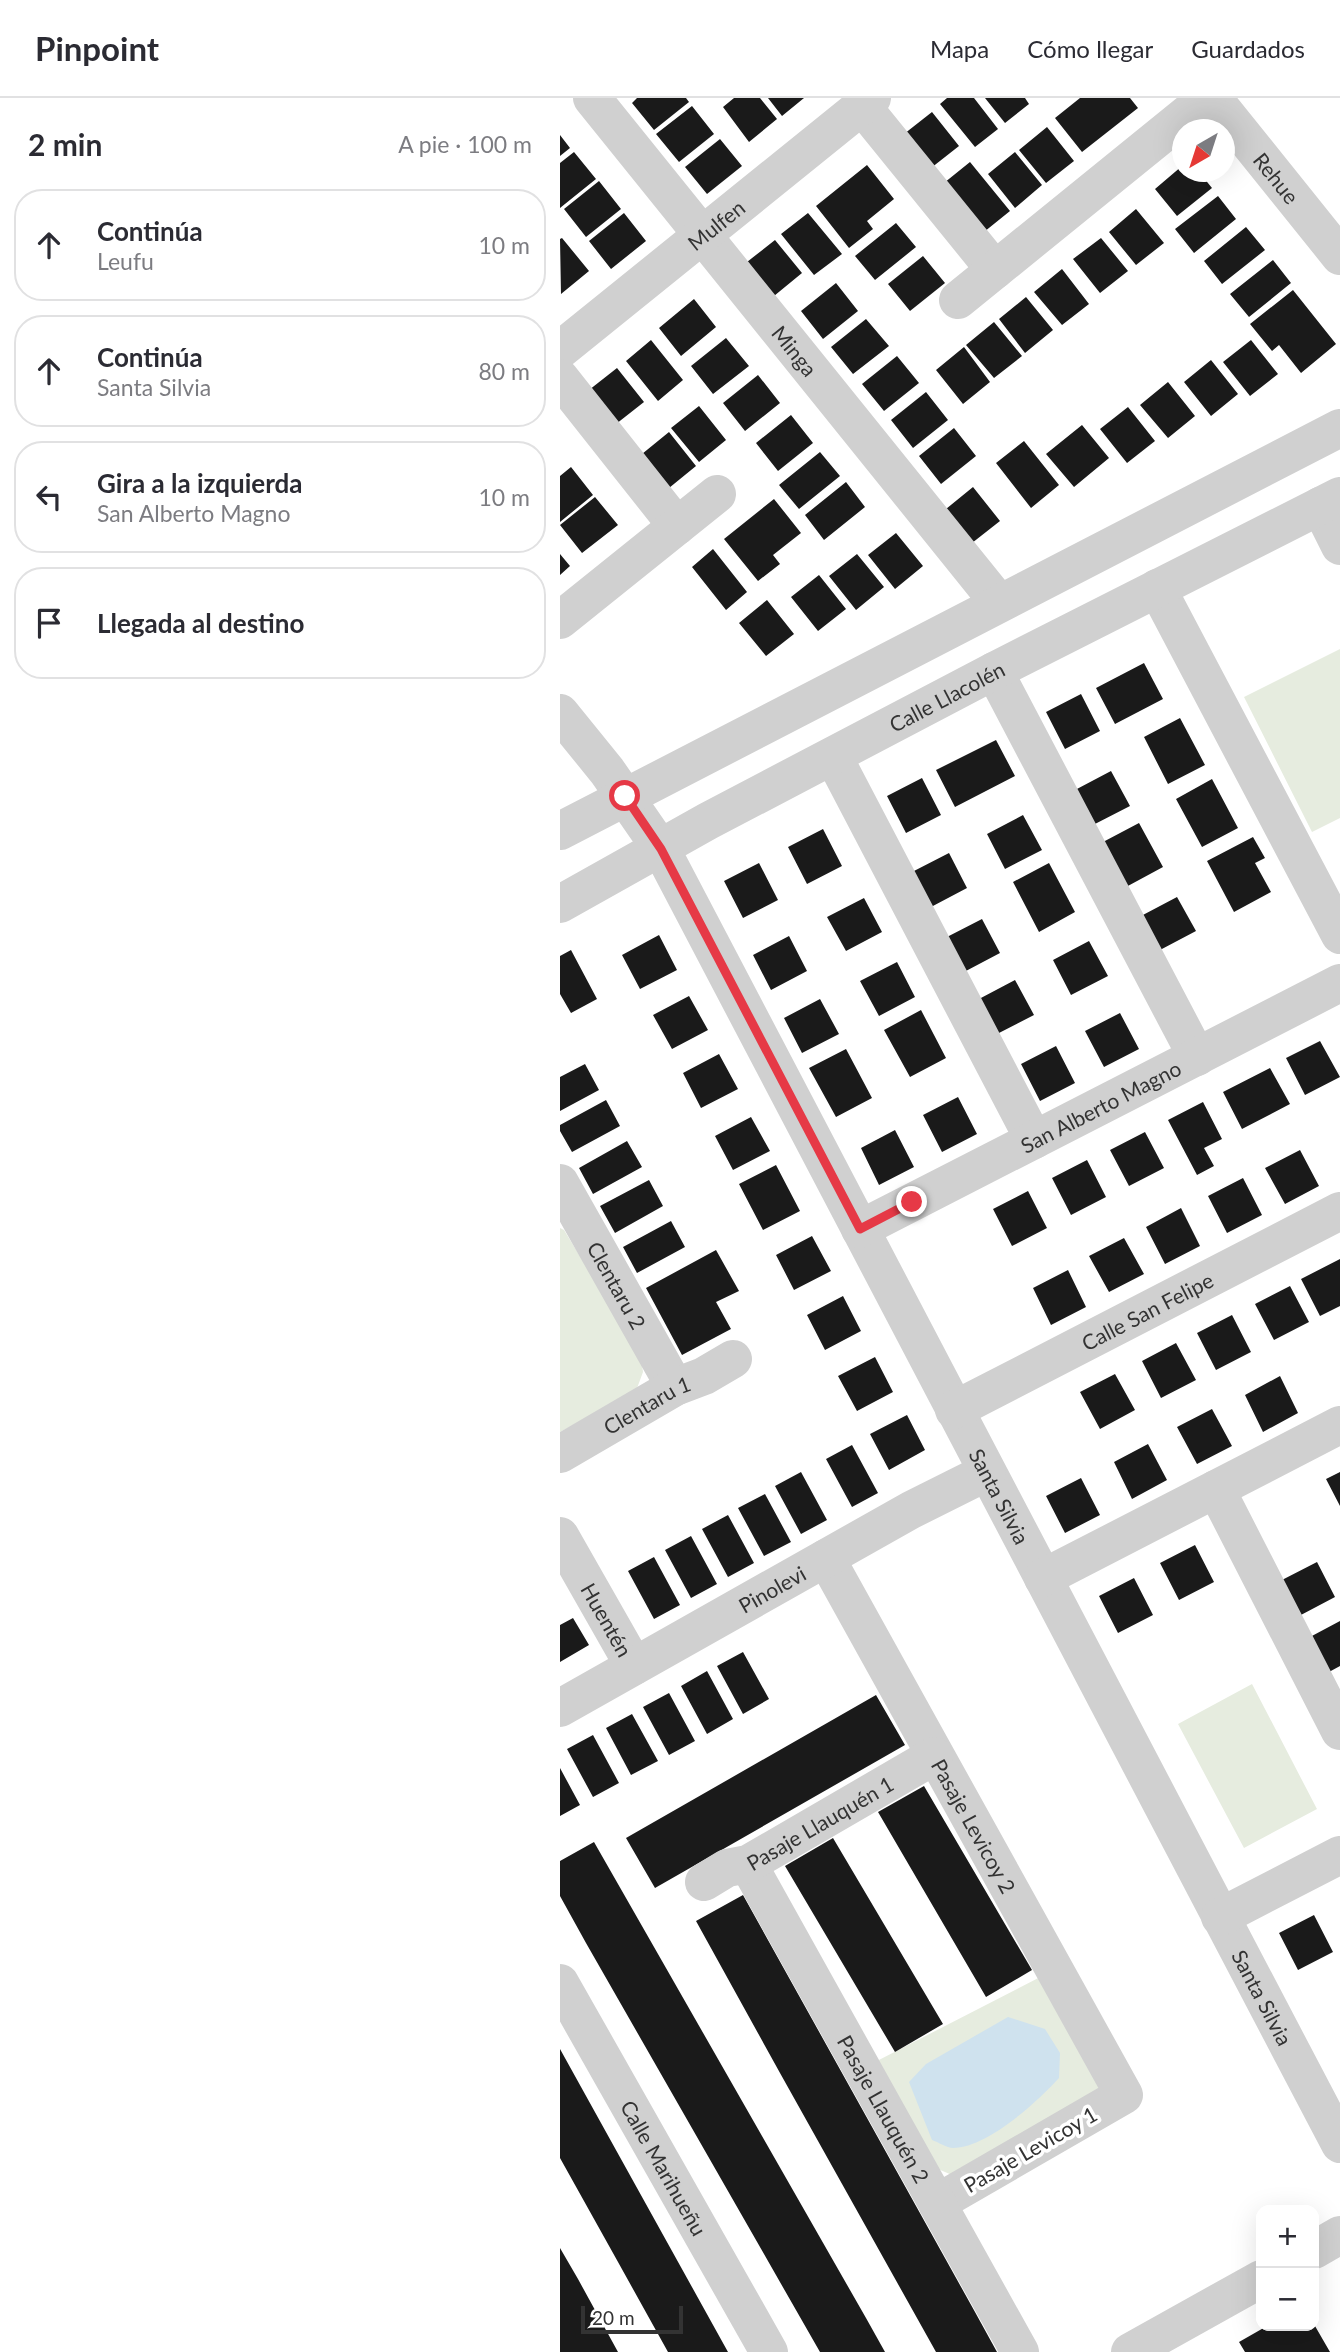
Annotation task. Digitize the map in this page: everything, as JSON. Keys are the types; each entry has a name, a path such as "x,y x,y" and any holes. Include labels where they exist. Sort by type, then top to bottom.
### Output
{"street":[{"name":"Minga","path":"592,98 999,603"},
{"path":"958,300 1207,98"},
{"name":"Rehue","path":"1213,98 1340,256"},
{"name":"Mulfen","path":"560,351 867,102"},
{"path":"867,102 995,270"},
{"path":"560,378 677,526"},
{"path":"560,831 1340,428"},
{"path":"560,620 716,494"},
{"path":"1330,501 1340,546"},
{"name":"Calle Llacolén","path":"560,904 994,671 1330,501"},
{"path":"1157,588 1340,935"},
{"path":"994,671 1197,1057"},
{"name":"Santa Silvia","path":"560,713 625,796 661,849 1220,1917 1325,2080 1340,2144"},
{"path":"833,756 1034,1140"},
{"name":"San Alberto Magno","path":"860,1229 1340,984"},
{"name":"Clentaru 2","path":"562,1192 675,1387"},
{"name":"Calle San Felipe","path":"954,1410 1340,1212"},
{"name":"Clentaru 1","path":"560,1454 675,1387 704,1376 733,1359"},
{"path":"1042,1578 1340,1425"},
{"name":"Pinolevi","path":"560,1708 920,1504 987,1472"},
{"path":"1216,1489 1340,1731"},
{"name":"Huentén","path":"560,1536 634,1666"},
{"name":"Pasaje Levicoy 2","path":"826,1558 1124,2095"},
{"name":"Pasaje Llauquén 1","path":"704,1882 727,1867 748,1864 934,1756"},
{"path":"1220,1917 1340,1855"},
{"name":"Pasaje Llauquén 2","path":"748,1864 1020,2352"},
{"name":"Calle Marihueñu","path":"560,1983 769,2352"},
{"name":"Pasaje Levicoy 1","path":"937,2203 1124,2095"},
{"path":"1319,2247 1340,2235"},
{"path":"1130,2352 1183,2339 1256,2283"}],"shaded area":[{"path":"1340,649 1340,818 1312,832 1244,697"},
{"path":"560,1228 564,1230 641,1357 643,1372 636,1391 560,1432"},
{"path":"1252,1684 1317,1809 1244,1848 1178,1724"},
{"path":"1048,1973 1106,2082 1094,2103 959,2178 938,2169 875,2062"}],"water":[{"path":"1008,2017 1045,2029 1060,2053 1059,2078 1025,2111 981,2140 953,2148 932,2140 909,2082 926,2064"}],"building":[{"path":"637,98 686,98 689,102 654,130 632,103"},
{"path":"734,98 760,98 777,119 749,142 723,107"},
{"path":"768,98 804,98 782,116"},
{"path":"947,98 974,98 998,129 975,147 940,104"},
{"path":"985,98 1025,98 1029,104 1005,123"},
{"path":"1080,98 1130,98 1138,108 1082,152 1055,118"},
{"path":"692,106 714,134 679,162 656,134"},
{"path":"932,112 959,146 931,168 904,134"},
{"path":"1047,127 1074,161 1046,183 1019,150"},
{"path":"560,135 570,148 560,156"},
{"path":"720,139 742,166 707,194 685,167"},
{"path":"574,152 596,179 560,208 560,163"},
{"path":"1015,152 1042,185 1015,208 988,174"},
{"path":"970,162 1010,211 979,236 939,187"},
{"path":"867,165 894,199 867,221 873,229 849,248 816,206"},
{"path":"1172,175 1172,182 1207,182 1212,188 1177,216 1155,189"},
{"path":"599,181 621,209 586,237 564,209"},
{"path":"1218,196 1236,219 1194,253 1175,229"},
{"path":"1136,209 1164,243 1136,265 1109,232"},
{"path":"624,213 646,241 611,269 589,241"},
{"path":"808,213 842,254 814,275 781,234"},
{"path":"896,223 916,247 875,280 855,256"},
{"path":"1246,227 1265,250 1222,284 1204,261"},
{"path":"562,238 589,271 561,294 560,239"},
{"path":"1101,238 1128,271 1100,293 1073,259"},
{"path":"775,240 802,273 774,296 747,262"},
{"path":"923,256 945,283 910,311 888,284"},
{"path":"1273,260 1291,283 1249,317 1230,294"},
{"path":"1062,269 1089,304 1062,325 1034,292"},
{"path":"836,283 858,311 823,339 801,311"},
{"path":"1293,290 1336,344 1301,373 1279,345 1272,351 1250,324"},
{"path":"1026,297 1053,330 1025,353 999,319"},
{"path":"694,299 716,327 681,356 659,328"},
{"path":"866,319 889,346 853,374 831,347"},
{"path":"994,322 1022,356 994,378 966,345"},
{"path":"726,338 749,366 713,394 691,366"},
{"path":"651,340 683,380 658,401 626,361"},
{"path":"1251,340 1278,374 1250,396 1223,362"},
{"path":"964,347 990,382 963,404 936,370"},
{"path":"897,356 919,383 884,411 862,384"},
{"path":"1211,360 1238,394 1211,416 1184,382"},
{"path":"617,368 644,402 616,424 589,390"},
{"path":"758,375 780,403 745,431 723,403"},
{"path":"1168,382 1195,416 1168,438 1140,405"},
{"path":"926,392 948,420 913,448 891,420"},
{"path":"699,406 726,440 699,462 671,428"},
{"path":"1128,407 1155,441 1127,463 1100,429"},
{"path":"791,415 813,443 778,471 756,443"},
{"path":"1082,425 1109,458 1074,487 1046,454"},
{"path":"954,428 976,456 941,484 919,456"},
{"path":"669,432 696,466 669,488 642,454"},
{"path":"1024,441 1059,485 1031,508 996,463"},
{"path":"820,452 840,476 799,509 779,485"},
{"path":"571,467 593,495 560,522 560,476"},
{"path":"846,482 865,507 824,540 805,515"},
{"path":"973,487 1000,521 972,543 946,509"},
{"path":"595,497 618,525 582,553 560,525"},
{"path":"774,499 801,533 773,555 780,564 758,581 724,539"},
{"path":"896,533 923,566 895,589 868,555"},
{"path":"713,549 747,592 726,610 692,567"},
{"path":"560,554 570,566 560,575"},
{"path":"857,554 884,587 856,610 829,576"},
{"path":"819,575 846,609 818,631 791,597"},
{"path":"767,600 794,634 766,656 739,623"},
{"path":"1144,663 1163,699 1115,724 1096,688"},
{"path":"1081,694 1100,731 1065,749 1046,712"},
{"path":"1180,718 1205,765 1168,784 1144,737"},
{"path":"996,740 1015,776 955,807 936,770"},
{"path":"1111,771 1130,806 1093,825 1075,790"},
{"path":"922,778 941,815 906,833 887,796"},
{"path":"1212,779 1238,828 1202,847 1176,799"},
{"path":"1023,815 1042,850 1005,869 987,834"},
{"path":"1139,823 1163,867 1126,887 1103,842"},
{"path":"823,829 842,866 807,884 788,847"},
{"path":"1253,837 1265,858 1255,863 1271,892 1234,912 1207,861"},
{"path":"949,853 967,888 931,907 912,872"},
{"path":"759,863 778,900 743,918 724,881"},
{"path":"1049,863 1075,912 1039,932 1013,882"},
{"path":"1177,897 1196,931 1160,950 1141,916"},
{"path":"864,898 882,932 846,951 827,917"},
{"path":"982,919 1000,953 964,972 945,938"},
{"path":"659,935 677,970 640,989 622,955"},
{"path":"789,936 807,971 771,990 753,955"},
{"path":"1089,941 1108,976 1071,995 1053,960"},
{"path":"571,950 597,999 571,1013 560,994 560,956"},
{"path":"897,962 915,997 879,1016 860,981"},
{"path":"1015,980 1034,1015 997,1034 979,999"},
{"path":"689,996 708,1030 672,1049 653,1015"},
{"path":"820,999 839,1034 802,1053 784,1018"},
{"path":"921,1010 946,1058 910,1077 884,1030"},
{"path":"1120,1013 1139,1049 1104,1067 1085,1031"},
{"path":"1320,1041 1340,1077 1305,1095 1286,1058"},
{"path":"1056,1046 1075,1083 1040,1101 1021,1064"},
{"path":"846,1049 872,1098 836,1117 809,1068"},
{"path":"719,1054 738,1089 701,1108 683,1073"},
{"path":"585,1064 599,1090 560,1111 560,1077"},
{"path":"1270,1068 1290,1104 1242,1129 1223,1092"},
{"path":"958,1097 977,1134 942,1152 923,1115"},
{"path":"606,1100 620,1126 572,1152 560,1131 560,1125"},
{"path":"1203,1102 1222,1139 1204,1148 1214,1166 1197,1175 1168,1120"},
{"path":"751,1117 770,1151 733,1170 715,1136"},
{"path":"895,1130 914,1167 879,1185 861,1148"},
{"path":"1145,1132 1164,1168 1129,1186 1110,1150"},
{"path":"627,1141 642,1167 593,1194 579,1168"},
{"path":"1300,1150 1319,1186 1285,1204 1265,1168"},
{"path":"1087,1160 1106,1197 1071,1215 1052,1178"},
{"path":"776,1165 800,1211 763,1230 739,1184"},
{"path":"1243,1178 1262,1215 1227,1233 1208,1196"},
{"path":"649,1180 663,1206 615,1233 600,1206"},
{"path":"1028,1191 1047,1228 1012,1246 993,1209"},
{"path":"1181,1208 1200,1246 1165,1264 1146,1227"},
{"path":"671,1221 685,1247 637,1273 623,1247"},
{"path":"812,1236 831,1271 794,1290 776,1255"},
{"path":"1124,1238 1144,1274 1109,1292 1089,1256"},
{"path":"716,1250 739,1291 716,1302 731,1329 682,1355 646,1288"},
{"path":"1340,1259 1340,1306 1320,1316 1301,1279"},
{"path":"1068,1270 1086,1307 1051,1325 1033,1288"},
{"path":"1290,1286 1309,1322 1274,1340 1255,1304"},
{"path":"843,1296 861,1331 825,1350 807,1315"},
{"path":"1232,1315 1251,1352 1216,1370 1197,1333"},
{"path":"1176,1343 1196,1380 1161,1398 1142,1361"},
{"path":"875,1357 893,1392 857,1411 838,1376"},
{"path":"1115,1374 1135,1410 1100,1429 1080,1392"},
{"path":"1280,1376 1298,1413 1263,1432 1245,1395"},
{"path":"1212,1409 1232,1446 1197,1464 1177,1427"},
{"path":"907,1415 925,1450 889,1470 870,1434"},
{"path":"1148,1444 1167,1480 1132,1499 1114,1462"},
{"path":"852,1445 878,1493 852,1507 826,1459"},
{"path":"801,1472 827,1520 801,1534 775,1486"},
{"path":"1340,1472 1340,1506 1326,1479"},
{"path":"1081,1478 1100,1515 1065,1533 1046,1496"},
{"path":"765,1494 791,1542 764,1556 738,1508"},
{"path":"728,1515 754,1563 728,1577 702,1529"},
{"path":"691,1536 717,1584 691,1598 665,1550"},
{"path":"1195,1545 1214,1582 1179,1600 1160,1563"},
{"path":"654,1557 680,1605 654,1619 628,1571"},
{"path":"1317,1562 1335,1597 1299,1616 1280,1581"},
{"path":"1134,1578 1153,1615 1118,1633 1099,1596"},
{"path":"573,1618 589,1645 560,1662 560,1625"},
{"path":"1340,1621 1340,1666 1329,1672 1310,1637"},
{"path":"743,1652 769,1699 743,1714 717,1666"},
{"path":"707,1671 733,1719 707,1734 681,1686"},
{"path":"669,1693 695,1741 669,1755 643,1707"},
{"path":"876,1695 905,1745 655,1888 626,1838"},
{"path":"632,1714 658,1761 631,1775 606,1728"},
{"path":"593,1735 619,1783 593,1797 567,1749"},
{"path":"560,1768 580,1805 560,1816"},
{"path":"924,1786 1032,1970 986,1997 878,1812"},
{"path":"833,1838 943,2024 895,2052 785,1866"},
{"path":"594,1842 885,2352 820,2352 586,1943 560,1896 560,1861"},
{"path":"743,1895 997,2352 936,2352 780,2073 696,1921"},
{"path":"1314,1915 1333,1952 1298,1970 1279,1933"},
{"path":"560,2049 728,2352 668,2352 560,2158"},
{"path":"560,2248 578,2279 618,2352 560,2352"},
{"path":"1258,2331 1318,2331 1330,2352 1245,2352 1239,2342"}],"route":[{"path":"625,796 661,849 860,1229 912,1202"}]}
